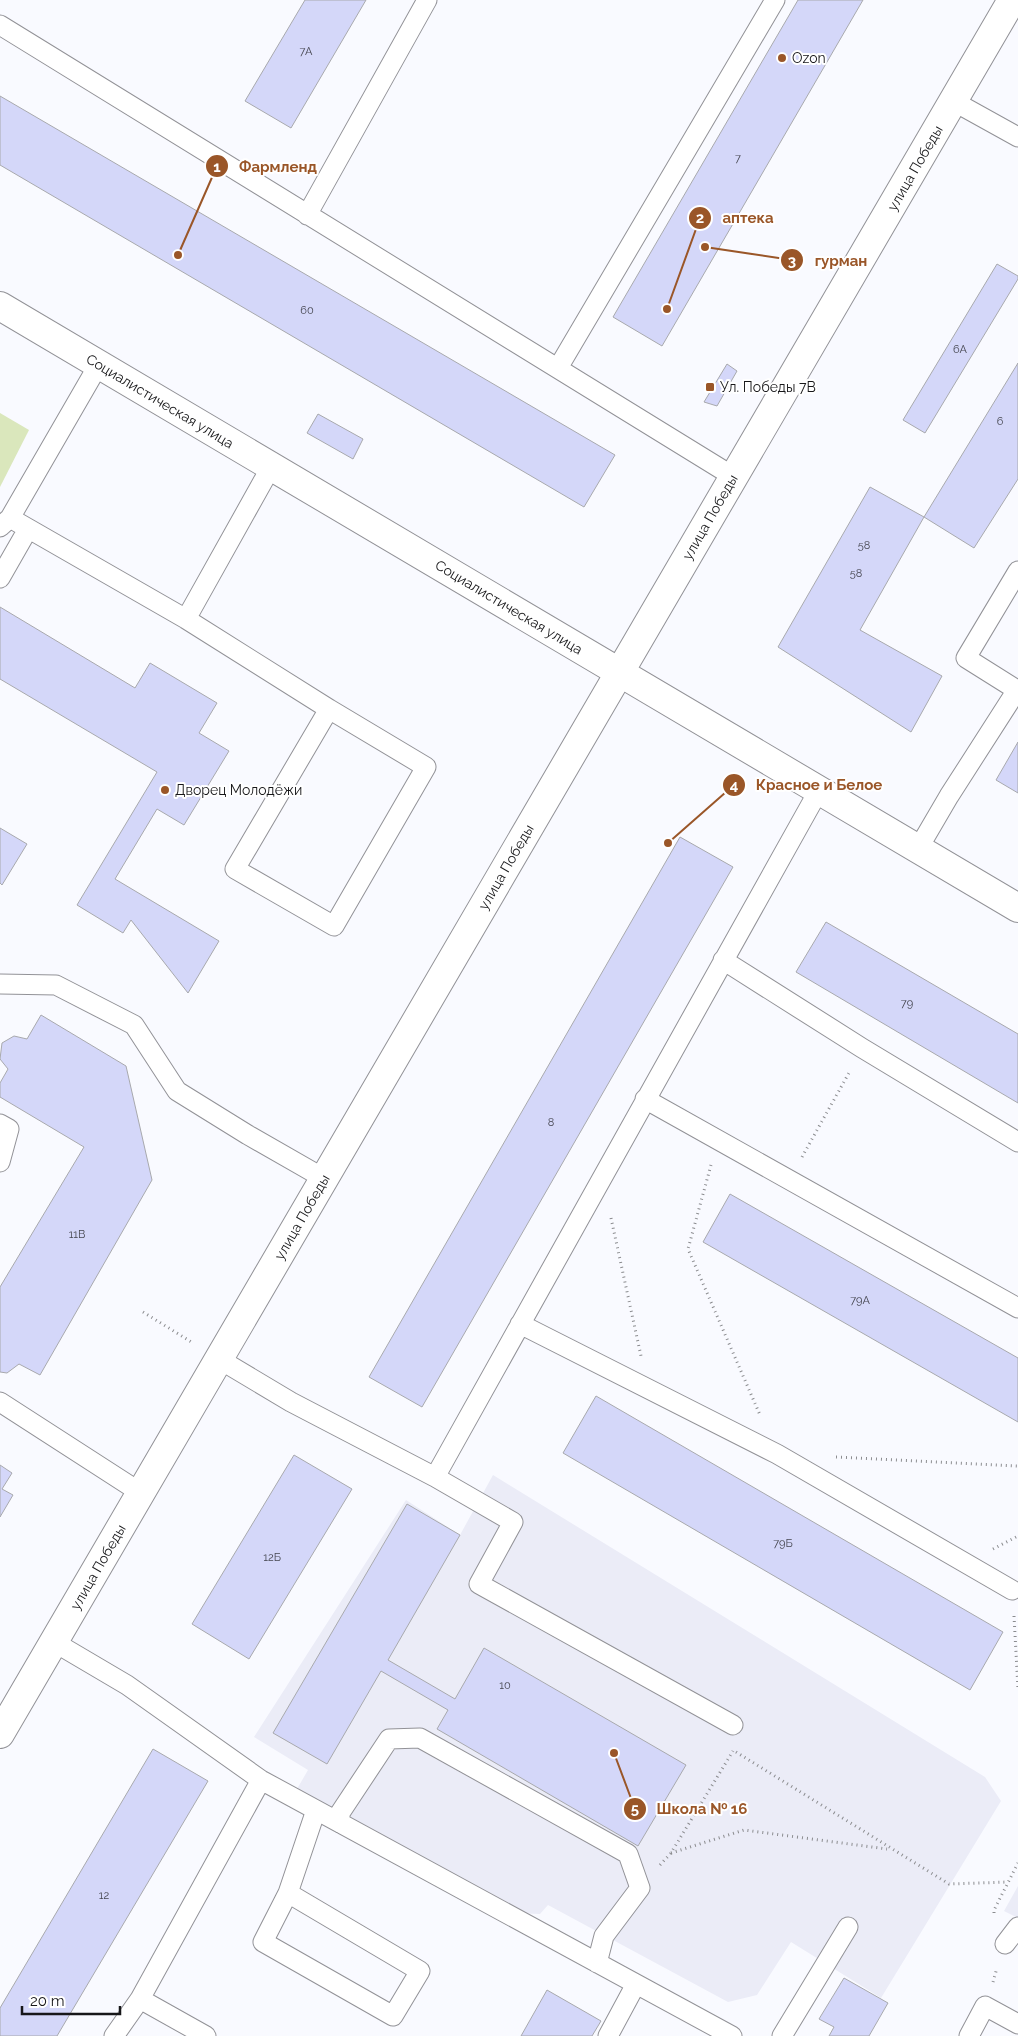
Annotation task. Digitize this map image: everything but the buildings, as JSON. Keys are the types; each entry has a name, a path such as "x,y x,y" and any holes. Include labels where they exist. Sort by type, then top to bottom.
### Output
{"street":[{"name":"улица Победы","path":"0,1734 1012,0"},
{"name":"Социалистическая улица","path":"0,306 1018,908"}],"lane":[{"path":"307,215 427,0"},
{"path":"558,368 775,0"},
{"path":"0,25 734,476"},
{"path":"953,101 1018,137"},
{"path":"99,364 5,522 28,529 186,619 329,709 426,767 334,926 235,869 329,709"},
{"path":"186,619 271,467"},
{"path":"0,578 28,529"},
{"path":"918,849 949,796 1018,690 966,658 1018,571"},
{"path":"435,1477 819,790"},
{"path":"723,960 862,1048 1018,1142"},
{"path":"0,984 56,985 134,1025 177,1091 248,1136 325,1178"},
{"path":"645,1100 1018,1308"},
{"path":"0,1124 8,1130 0,1162"},
{"path":"520,1324 777,1454 1012,1590"},
{"path":"219,1359 291,1402 435,1477 512,1522 479,1584 733,1725"},
{"path":"0,1402 141,1493"},
{"path":"54,1642 127,1685 261,1780 732,2036"},
{"path":"340,1823 340,1813 389,1739 420,1738 628,1854 640,1888 604,1936 597,1964"},
{"path":"114,2036 140,2000 261,1780"},
{"path":"288,1893 420,1971 393,2016 263,1942 288,1893 316,1810"},
{"path":"1005,1944 1018,1927"},
{"path":"782,2036 848,1928"},
{"path":"608,2036 636,1984"},
{"path":"140,2000 206,2036"},
{"path":"969,2036 985,2006 1018,2024"}],"path":[{"path":"790,1180 862,1048"},
{"path":"718,1140 688,1249 777,1454"},
{"path":"602,1178 648,1388"},
{"path":"143,1312 219,1359"},
{"path":"835,1457 1018,1466"},
{"path":"1012,1590 1018,1689"},
{"path":"640,1888 671,1853 734,1750 733,1725"},
{"path":"734,1750 890,1849 949,1884 1008,1882"},
{"path":"671,1853 744,1830 890,1849"}],"shaded area":[{"path":"493,1475 985,1777 1001,1801 881,1998 791,1942 757,1995 728,2002 548,1905 540,1914 512,1913 297,1789 308,1770 254,1737 406,1500 460,1535"},
{"path":"1018,1886 1018,1918 1004,1911"}],"green space":[{"path":"0,413 29,430 0,487"}],"place":[{"name":"Ozon","path":"782,58"},
{"name":"гурман","path":"705,247"},
{"name":"Фармленд","path":"178,255"},
{"name":"аптека","path":"667,309"},
{"name":"Ул. Победы 7В","path":"710,387"},
{"name":"Дворец Молодёжи","path":"165,790"},
{"name":"Красное и Белое","path":"668,843"},
{"name":"Школа № 16","path":"614,1753"}]}
